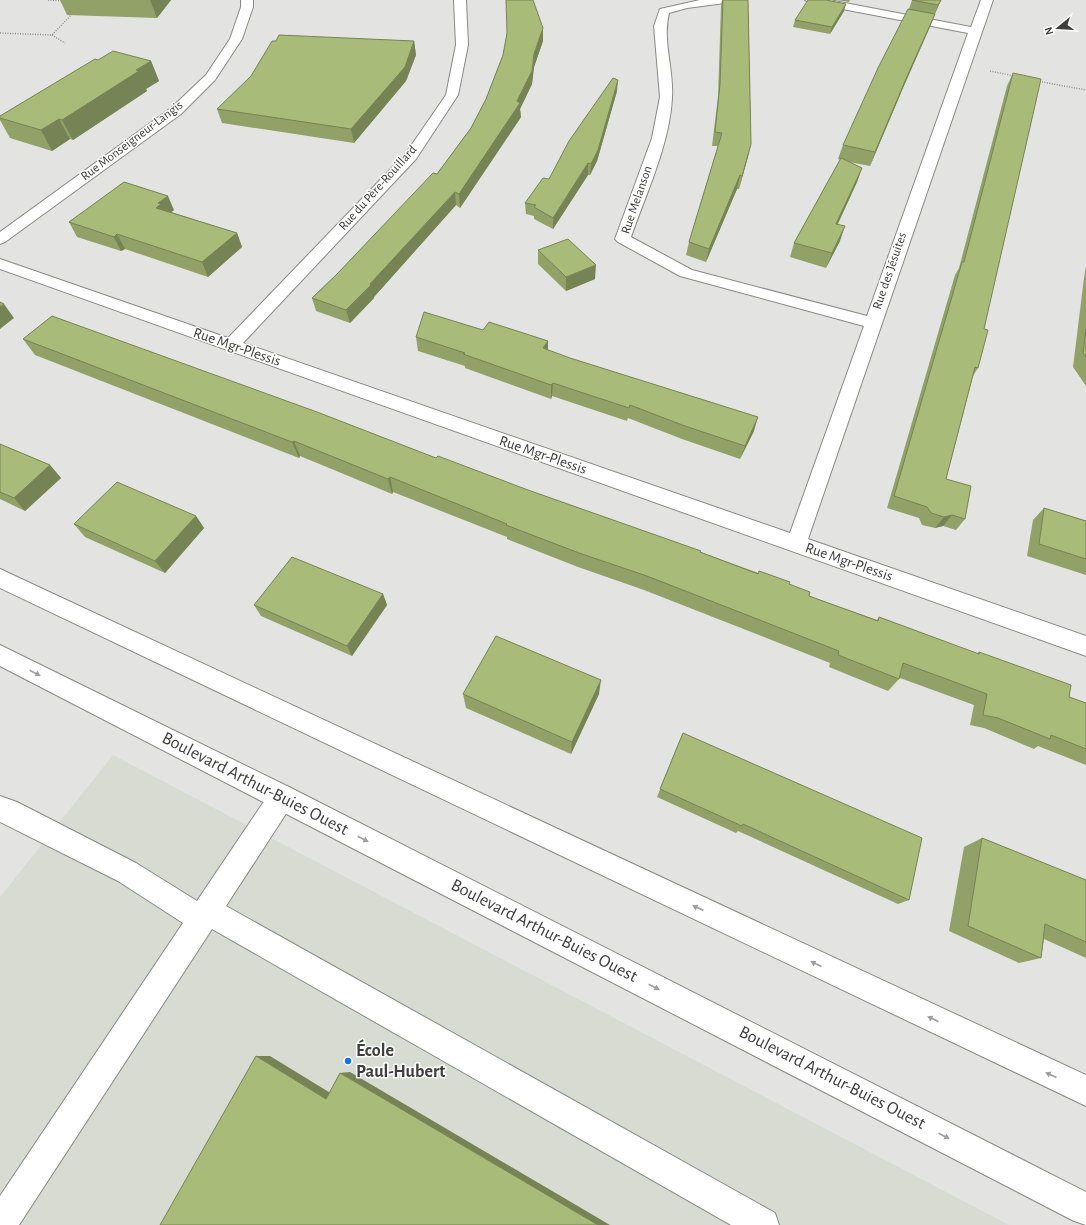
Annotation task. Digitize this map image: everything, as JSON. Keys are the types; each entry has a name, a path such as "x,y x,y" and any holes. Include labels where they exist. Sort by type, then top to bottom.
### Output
{"street":[{"name":"Rue Monseigneur-Langis","path":"0,239 181,106 211,77 236,39 247,8 246,0"},
{"name":"Rue du Père-Rouillard","path":"231,345 411,156 452,95 462,45 460,0"},
{"name":"Rue Melanson","path":"725,0 687,5 664,11 660,26 666,97 659,138 622,239 686,273 872,324"},
{"path":"811,0 975,31"},
{"name":"Rue des Jésuites","path":"796,544 987,0"},
{"name":"Rue Mgr-Plessis","path":"0,264 1086,646"},
{"path":"0,578 1086,1091"},
{"name":"Boulevard Arthur-Buies Ouest","path":"0,655 282,797 1086,1209"},
{"path":"0,1225 282,797"},
{"path":"0,809 8,811 127,872 763,1225"}],"path":[{"path":"48,0 70,1"},
{"path":"52,35 73,13"},
{"path":"0,33 52,35 65,43"},
{"path":"963,66 1017,76"},
{"path":"1032,80 1086,90"}],"shaded area":[{"name":"École Paul-Hubert","path":"113,755 1009,1225 0,1225 0,897"}],"building":[{"path":"506,0 533,0 543,28 534,54 532,71 517,101 520,103 459,194 455,192 370,284 371,285 346,310 312,298 337,274 433,173 437,174 471,128 486,99 503,55 507,33"},
{"path":"723,0 748,0 751,144 742,176 740,175 709,249 689,242 722,133 715,132 720,84"},
{"path":"808,0 826,0 846,4 832,27 795,20"},
{"path":"912,0 941,0 938,5"},
{"path":"908,9 935,14 875,152 843,145 878,68"},
{"path":"279,35 414,41 405,67 351,129 217,109 251,76 272,41 276,41"},
{"path":"113,51 151,61 136,70 139,71 62,120 59,119 41,130 0,118 0,116 95,59 98,60"},
{"path":"1013,73 1041,79 984,329 988,330 978,368 975,367 946,479 971,486 965,519 952,515 944,517 931,513 927,507 894,496 962,262 964,262"},
{"path":"613,78 618,80 598,150 591,164 588,163 553,218 534,207 536,205 525,203 543,178 549,179 569,141"},
{"path":"841,158 862,168 836,224 845,226 832,253 794,243"},
{"path":"124,182 168,196 158,203 161,204 156,208 237,233 202,262 117,234 114,237 69,222"},
{"path":"568,239 596,265 566,277 538,250"},
{"path":"424,312 483,330 489,322 548,341 543,348 570,358 758,417 745,446 685,426 630,405 629,408 553,383 551,385 463,354 465,353 416,337"},
{"path":"52,316 317,412 436,458 438,456 528,490 701,551 700,552 758,574 759,571 790,582 789,584 810,592 809,596 878,621 879,617 979,654 979,652 1071,685 1069,697 1086,703 1086,749 1051,735 1050,739 998,718 983,715 987,694 903,663 899,679 838,655 839,651 647,576 579,553 506,525 507,524 390,477 388,479 294,441 292,442 23,339"},
{"path":"1086,329 1086,357 1083,353"},
{"path":"0,444 50,465 14,498 0,492"},
{"path":"117,482 196,516 155,561 74,524"},
{"path":"1044,508 1086,521 1086,559 1039,544"},
{"path":"292,557 383,594 347,646 254,605"},
{"path":"496,636 601,680 572,742 463,694"},
{"path":"683,733 922,838 909,900 743,824 742,826 660,789"},
{"path":"982,838 1086,880 1086,942 1045,924 1041,958 968,926"},
{"path":"256,1056 326,1099 340,1073 598,1225 160,1225"}],"place":[{"name":"École Paul-Hubert","path":"348,1061"}]}
